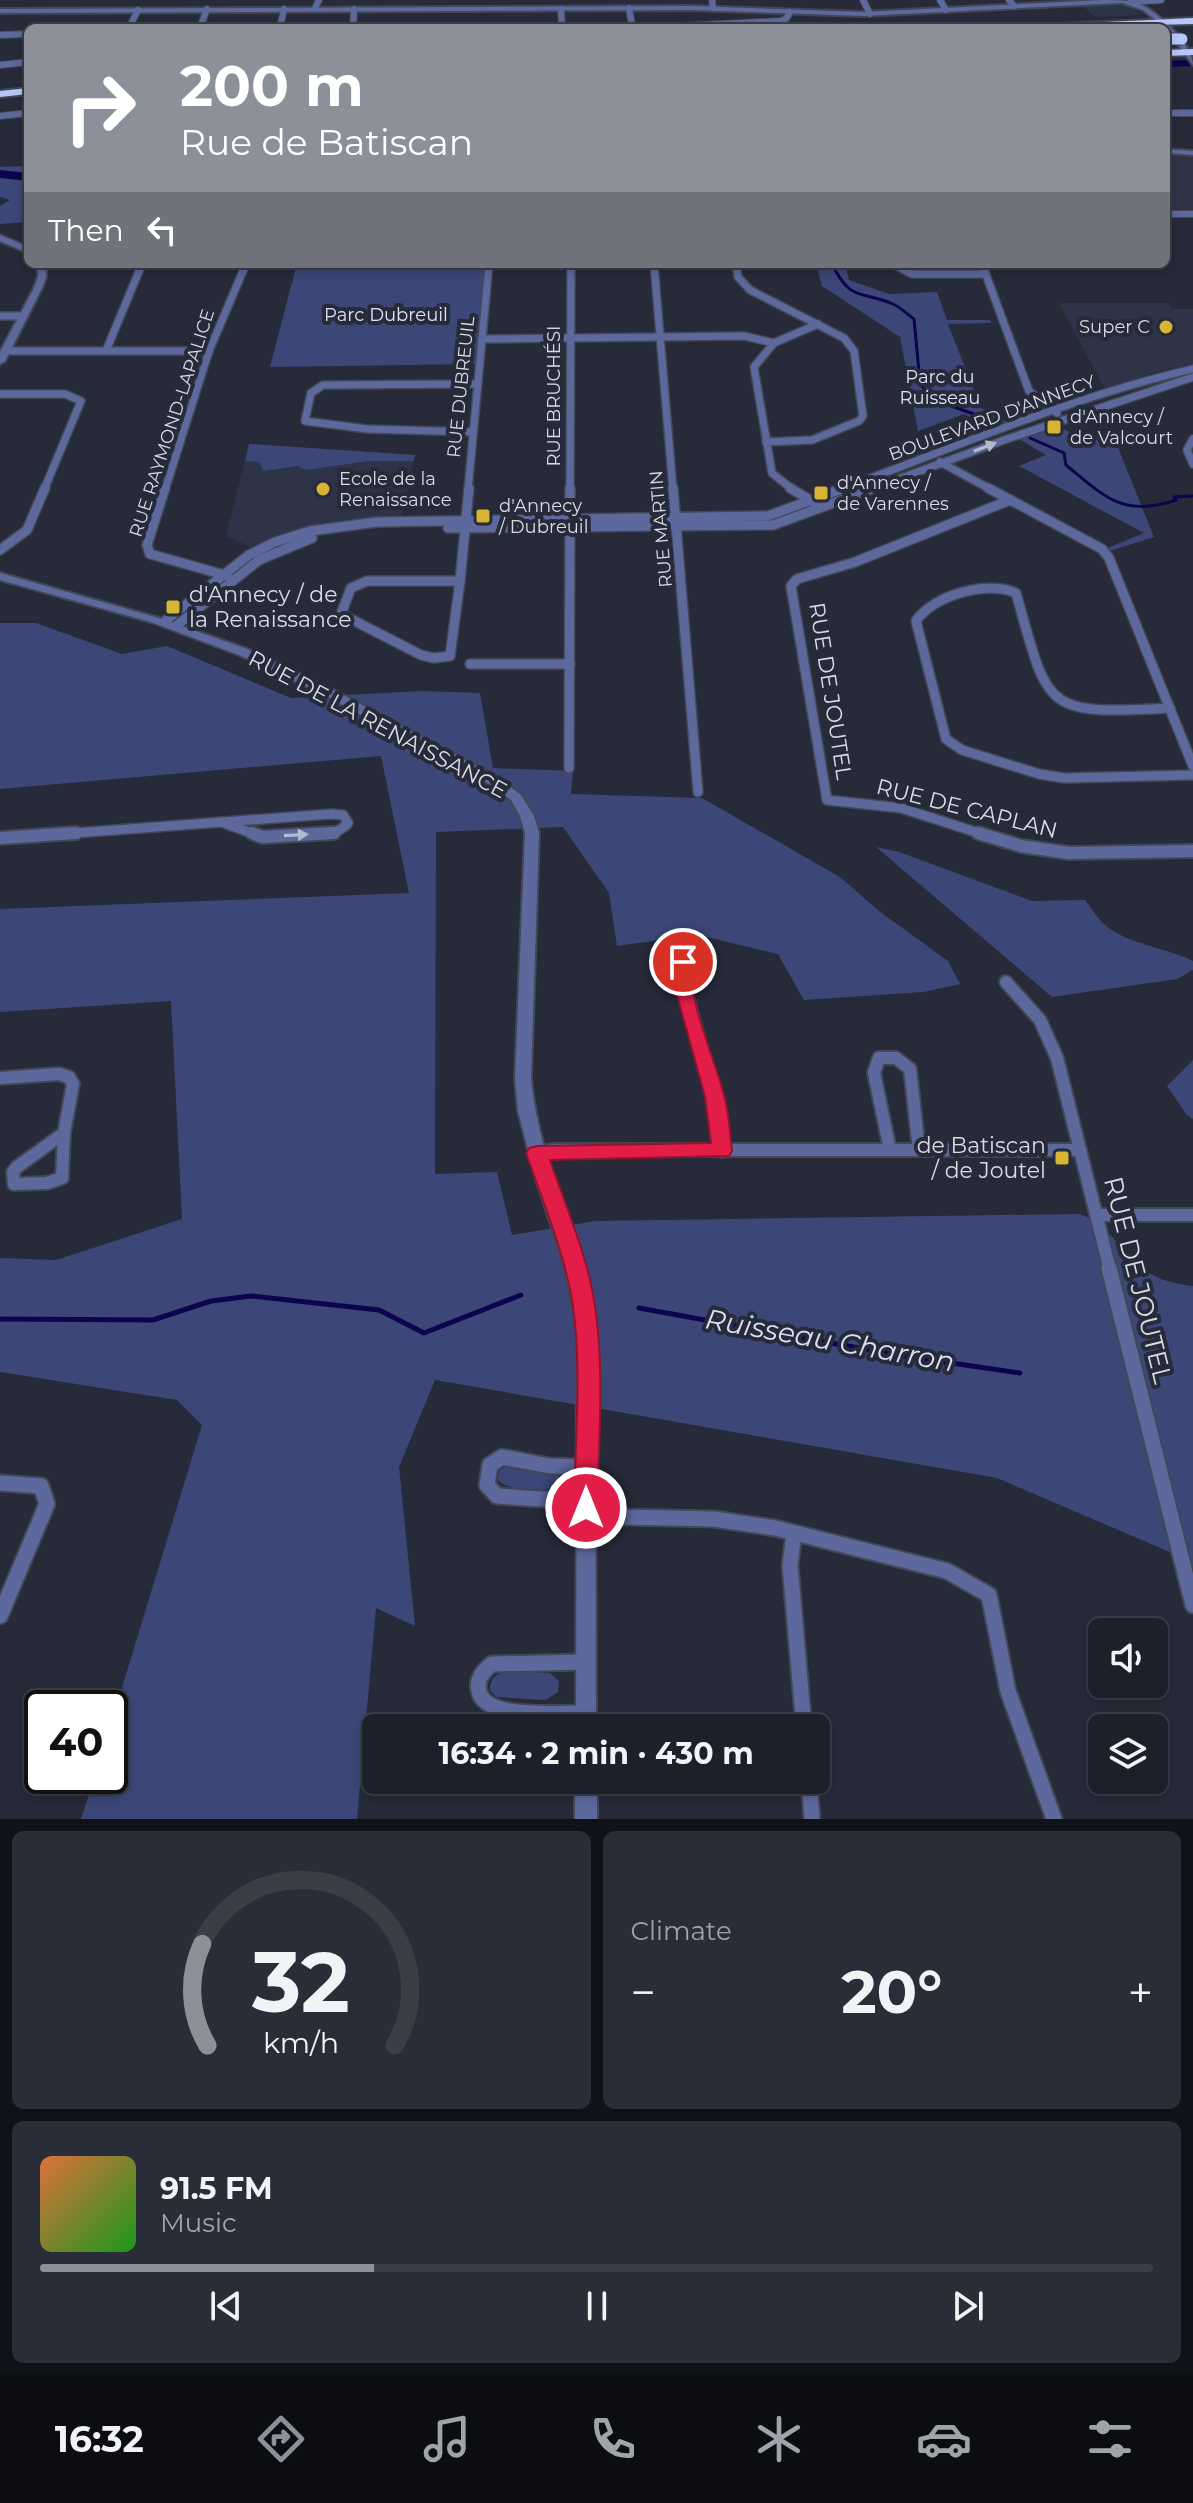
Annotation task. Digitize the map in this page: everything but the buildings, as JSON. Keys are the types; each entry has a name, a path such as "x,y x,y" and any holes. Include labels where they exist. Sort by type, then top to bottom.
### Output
{"highway":[{"path":"1158,24 1193,21"},
{"path":"0,92 24,89"}],"street":[{"path":"863,0 870,14"},
{"path":"940,0 946,10"},
{"path":"0,11 284,9 317,4 354,9 561,9 713,4 790,12 870,14 1011,3 1161,0"},
{"path":"1134,2 1158,24"},
{"path":"629,8 632,24"},
{"path":"201,24 207,9"},
{"path":"281,24 284,9"},
{"path":"353,24 354,9"},
{"path":"561,9 562,24"},
{"path":"131,24 138,10"},
{"path":"733,24 778,22 786,19 790,12"},
{"path":"0,35 24,34"},
{"path":"1170,40 1184,58"},
{"path":"1170,42 1184,58"},
{"path":"0,65 24,62"},
{"path":"0,124 2,116 24,113"},
{"path":"1170,113 1193,113"},
{"path":"1170,151 1193,153"},
{"path":"1170,214 1193,214"},
{"path":"5,240 22,236"},
{"path":"5,240 24,248"},
{"path":"2,356 41,280 42,268"},
{"path":"106,351 140,268"},
{"name":"RUE RAYMOND-LAPALICE","path":"236,578 158,557 147,551 209,351 244,268"},
{"name":"RUE DUBREUIL","path":"460,581 367,581 351,588 341,614 421,655 434,658 450,656 460,581 489,268"},
{"name":"RUE BRUCHÉSI","path":"569,768 571,268"},
{"name":"RUE MARTIN","path":"654,268 698,792"},
{"path":"737,268 738,277 750,290 852,344 863,416 852,425 812,440 766,442"},
{"path":"897,268 912,274 986,274"},
{"path":"984,268 1029,391 1067,418"},
{"path":"0,316 23,316"},
{"path":"818,324 774,343 754,367 772,473 780,482 824,508"},
{"path":"482,339 744,336 774,343"},
{"path":"2,356 106,351 209,351"},
{"name":"BOULEVARD D'ANNECY","path":"677,523 758,517 812,501 1055,411 1164,375 1193,369"},
{"name":"BOULEVARD D'ANNECY","path":"170,624 223,575 271,544 319,529 369,522 766,526 824,508 1067,418 1193,377"},
{"path":"472,432 414,431 305,421 311,393 323,385 478,384"},
{"path":"0,394 65,394 81,401 27,530 0,550"},
{"path":"1193,439 1187,450 1193,464"},
{"path":"930,457 1102,549 1109,558 1193,766"},
{"name":"RUE DE JOUTEL","path":"827,800 791,586 797,579 855,562 1010,500"},
{"name":"BOULEVARD D'ANNECY","path":"170,624 275,552 325,535 464,524"},
{"name":"RUE DE LA RENAISSANCE","path":"0,576 170,624 243,652 347,702 489,778 509,791 522,806 531,827 533,844 524,1090 527,1118 571,1254 584,1305 586,1714"},
{"path":"1170,708 1090,710 1061,703 1044,687 1016,593 1008,588 984,586 922,612 916,621 946,739 962,750 1039,774 1064,778 1193,775"},
{"path":"470,664 570,664"},
{"name":"RUE DE CAPLAN","path":"827,800 901,808 1021,846 1069,853 1193,851"},
{"path":"0,838 336,813 343,815 348,823 342,830 332,833 262,837 221,822"},
{"name":"RUE DE JOUTEL","path":"1006,982 1048,1035 1057,1058 1193,1605"},
{"path":"684,991 715,1097 722,1151"},
{"path":"890,1150 874,1073 879,1058 889,1056 896,1057 910,1069 919,1150"},
{"path":"0,1078 59,1074 69,1077 73,1089 64,1133 62,1178 51,1182 14,1184 13,1172 17,1167 64,1133"},
{"path":"537,1153 1080,1150"},
{"path":"1097,1215 1193,1215"},
{"path":"586,1467 550,1466 502,1457 490,1465 488,1489 497,1496 556,1500 621,1517 714,1519 794,1533 947,1571 989,1595 1008,1691 1054,1819"},
{"path":"0,1483 41,1486 47,1504 0,1616"},
{"path":"794,1533 790,1565 803,1714"},
{"name":"RUE DE LA RENAISSANCE","path":"524,1714 498,1711 486,1706 477,1689 479,1676 492,1664 586,1662"},
{"path":"586,1794 586,1819"},
{"path":"810,1794 812,1819"}],"shaded area":[{"path":"1126,4 1142,15 1096,17 1081,5"},
{"path":"1170,153 1193,156 1193,210 1170,210"},
{"path":"1059,303 1168,303 1172,309 1193,309 1193,364 1159,371 1105,389"},
{"name":"Ecole de la Renaissance","path":"249,444 415,455 401,516 323,523 286,532 251,547 226,536"}],"green space":[{"path":"24,166 24,222 0,224 0,206 10,200 0,197 0,167"},
{"name":"Parc Dubreuil","path":"296,268 485,268 475,364 270,367"},
{"name":"Parc du Ruisseau","path":"817,268 846,268 849,280 889,294 937,292 947,320 990,320 992,323 948,324 981,408 1009,423 992,428 964,414 918,431 900,337 822,286"},
{"name":"Parc du Ruisseau","path":"1058,426 1084,440 1111,430 1154,537 1104,553 1100,551 1144,533 1019,466 1046,455 1019,439"},
{"path":"249,444 415,455 414,461 369,461 306,470 298,466 264,471 259,462 245,461"},
{"path":"0,623 36,623 122,654 167,646 291,698 421,691 480,693 493,768 573,771 571,794 702,798 840,877 879,911 948,961 960,984 924,992 804,1000 778,954 698,935 617,946 609,893 563,827 436,832 435,1174 497,1172 512,1235 595,1221 1078,1214 1098,1223 1146,1271 1165,1280 1193,1286 1193,1600 1179,1556 997,1478 435,1380 399,1467 415,1626 376,1608 366,1714 362,1714 357,1819 81,1819 89,1794 128,1794 128,1690 121,1690 202,1425 177,1400 0,1372 0,1258 56,1260 182,1219 171,1001 0,1012 0,909 409,893 381,756 0,789"},
{"path":"876,847 899,852 1032,901 1085,900 1099,919 1114,931 1193,961 1193,970 1177,979 1052,997"},
{"path":"1193,1060 1193,1119 1186,1114 1167,1086"},
{"path":"506,1466 558,1475 562,1480 557,1480 557,1483 562,1484 539,1490 511,1487 498,1480 499,1471"},
{"path":"506,1671 550,1673 559,1681 558,1692 546,1700 496,1697 490,1690 491,1682"}],"waterway":[{"path":"1170,64 1193,63"},
{"path":"0,174 24,177"},
{"name":"Ruisseau Charron","path":"834,268 851,290 893,304 914,319 920,382 929,398 999,423"},
{"name":"Ruisseau Charron","path":"1030,438 1064,453 1066,465 1116,501 1142,507 1176,500 1174,497 1193,496"},
{"name":"Ruisseau Charron","path":"0,1319 153,1320 211,1301 251,1296 379,1310 424,1333 521,1295"},
{"name":"Ruisseau Charron","path":"639,1308 897,1355 1020,1373"}],"place":[{"name":"Super C","path":"1166,327"},
{"name":"d'Annecy / de Valcourt","path":"1054,427"},
{"name":"Ecole de la Renaissance","path":"323,489"},
{"name":"d'Annecy / de Varennes","path":"821,493"},
{"name":"d'Annecy / Dubreuil","path":"483,516"},
{"name":"d'Annecy / de la Renaissance","path":"173,607"},
{"name":"de Batiscan / de Joutel","path":"1062,1158"}],"route":[{"path":"586,1508 587,1362 584,1305 571,1254 537,1153 553,1150 722,1151 715,1097 680,973 683,962"}]}
